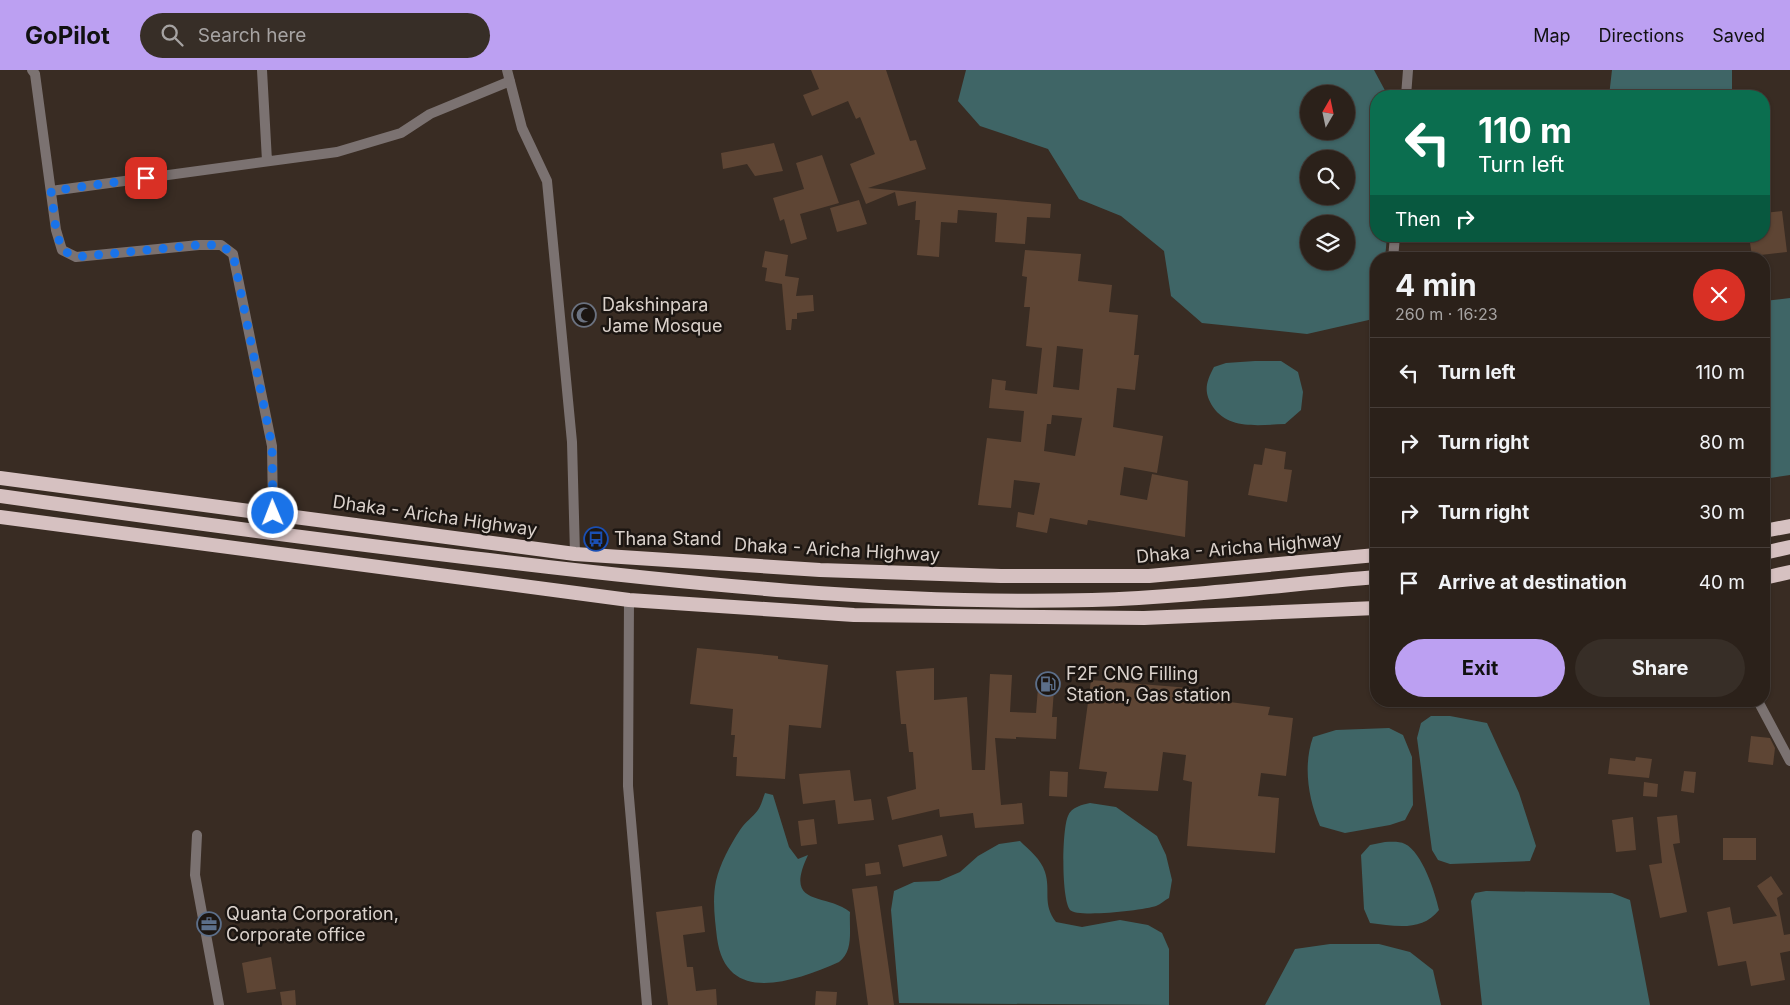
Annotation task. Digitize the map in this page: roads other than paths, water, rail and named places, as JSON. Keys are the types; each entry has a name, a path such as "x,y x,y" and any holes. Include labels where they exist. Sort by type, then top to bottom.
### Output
{"highway":[{"name":"Dhaka - Aricha Highway","path":"0,478 574,554 820,570 1001,576 1149,576 1370,556"},
{"path":"0,496 242,530 658,581 861,595 1090,600 1199,595 1370,578"},
{"path":"0,516 629,600 854,615 1144,618 1370,608"},
{"path":"1770,530 1790,526"},
{"path":"1770,552 1790,547"},
{"path":"1770,577 1790,572"}],"street":[{"path":"32,70 35,74 56,230 62,250 76,257 199,245 221,245 233,254 272,446 273,513"},
{"path":"262,70 267,161"},
{"path":"507,70 522,128 547,181 572,442 574,554"},
{"path":"1406,90 1408,70"},
{"path":"51,191 337,152 401,133 430,114 510,81"},
{"path":"629,600 628,786 647,1005"},
{"path":"1761,707 1790,761"},
{"path":"197,835 195,876 219,1005"}],"water":[{"path":"966,70 1374,70 1385,90 1370,90 1370,242 1386,242 1386,252 1370,252 1370,320 1307,334 1202,323 1171,296 1164,251 1121,216 1079,199 1048,149 980,126 958,101"},
{"path":"1612,70 1732,70 1732,90 1610,90"},
{"path":"1790,298 1790,475 1770,478 1770,300"},
{"path":"1281,361 1298,372 1303,392 1301,410 1285,424 1255,425 1236,423 1227,420 1210,402 1207,387 1214,367 1226,363"},
{"path":"1431,716 1450,716 1487,723 1519,793 1536,846 1530,861 1450,864 1438,860 1432,850 1417,738 1421,723"},
{"path":"1389,728 1403,735 1412,757 1413,805 1405,820 1390,825 1345,833 1320,826 1312,805 1308,782 1308,759 1313,737 1336,730"},
{"path":"765,793 773,795 789,847 798,859 808,855 800,883 804,891 810,896 840,906 850,912 850,933 847,952 839,962 801,977 763,983 747,981 733,973 723,959 717,938 714,903 716,881 726,855 742,827 756,813"},
{"path":"1090,803 1116,807 1157,836 1166,855 1172,880 1169,898 1156,906 1126,911 1085,913 1070,910 1067,903 1064,878 1066,823 1072,810"},
{"path":"1020,841 1043,867 1047,879 1049,909 1056,922 1082,927 1120,920 1148,925 1162,933 1169,949 1169,1005 899,1003 891,910 894,891 914,882 939,881 960,872 978,856 999,844"},
{"path":"1385,842 1405,844 1417,855 1422,864 1431,883 1439,910 1425,922 1408,926 1370,923 1364,909 1361,855 1370,845"},
{"path":"1486,891 1612,893 1630,900 1650,1005 1482,1005 1471,901 1475,893"},
{"path":"1330,944 1379,944 1410,952 1433,970 1441,1005 1265,1005 1295,949"}],"place":[{"name":"Dakshinpara Jame Mosque","path":"584,315"},
{"name":"Thana Stand","path":"596,539"},
{"name":"F2F CNG Filling Station, Gas station","path":"1048,684"},
{"name":"Quanta Corporation, Corporate office","path":"209,924"}]}
